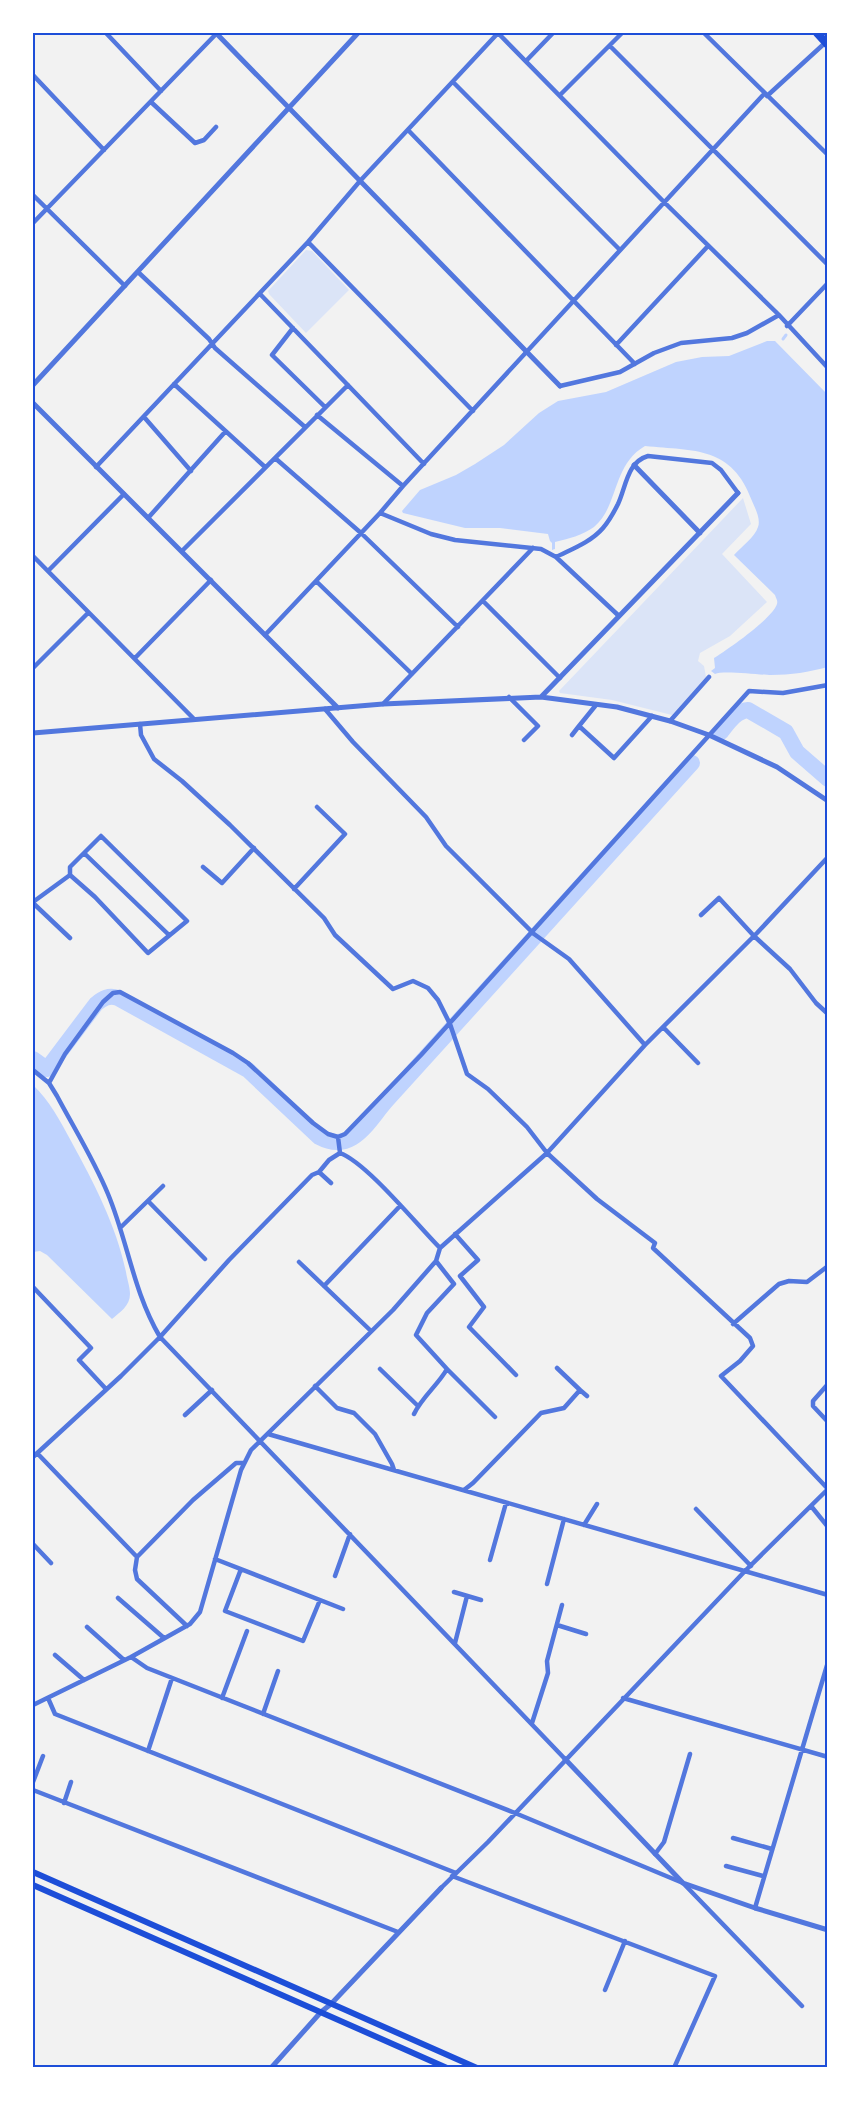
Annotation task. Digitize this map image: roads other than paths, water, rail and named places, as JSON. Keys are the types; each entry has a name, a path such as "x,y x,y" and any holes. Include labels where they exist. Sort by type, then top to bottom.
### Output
{"highway":[{"path":"817,33 827,44"}],"main road":[{"path":"33,1872 477,2068"},
{"path":"33,1885 447,2068"}],"street":[{"path":"106,33 161,91"},
{"path":"33,223 217,33 560,386 620,372 654,353 681,343 732,338 747,333 779,315"},
{"path":"33,385 358,33"},
{"path":"96,467 260,294 498,33 779,315 828,368"},
{"path":"526,61 553,33"},
{"path":"560,95 622,33"},
{"path":"704,33 828,155"},
{"path":"265,635 766,95 827,44"},
{"path":"610,46 828,265"},
{"path":"33,75 104,150"},
{"path":"453,82 620,250"},
{"path":"151,102 195,143 204,140 216,128"},
{"path":"408,130 635,364"},
{"path":"33,195 125,286"},
{"path":"308,242 473,411"},
{"path":"616,345 708,246"},
{"path":"138,272 212,344 305,427"},
{"path":"788,326 828,283"},
{"path":"260,294 424,464"},
{"path":"293,328 272,355 325,407"},
{"path":"174,384 265,467"},
{"path":"182,551 348,385"},
{"path":"33,403 338,708"},
{"path":"317,415 403,486"},
{"path":"144,417 191,471"},
{"path":"148,518 225,432"},
{"path":"541,697 738,493 721,470 712,463 648,456 642,458 634,465 618,503 601,530 580,545 556,557"},
{"path":"275,458 361,533 458,627"},
{"path":"634,465 699,533"},
{"path":"48,571 124,494"},
{"path":"380,513 431,534 455,540 541,549 556,557 619,616"},
{"path":"383,704 533,548"},
{"path":"33,556 194,719"},
{"path":"135,658 211,580"},
{"path":"316,581 412,674"},
{"path":"483,601 560,678"},
{"path":"33,668 88,613"},
{"path":"670,721 709,677"},
{"path":"49,1083 65,1054 103,1002 116,992 126,994 233,1053 248,1063 328,1134 338,1137 345,1134 450,1024 749,691 783,693 828,685"},
{"path":"509,697 537,726 524,740"},
{"path":"33,733 383,704 541,697 617,707 670,721 709,735 777,767 828,801"},
{"path":"572,735 596,705"},
{"path":"325,709 353,742 426,817 446,846 532,933 569,959 645,1045"},
{"path":"614,758 652,716"},
{"path":"140,724 141,735 154,759 182,781 254,849 324,918 335,935 393,989 413,981 428,988 438,1000 450,1024 467,1074 504,1104 527,1127 547,1153 597,1199 655,1243 653,1248 750,1338 753,1346 740,1361 721,1376 828,1489 745,1571 515,1813 321,2012 271,2068"},
{"path":"579,726 621,764"},
{"path":"294,889 345,834 317,807"},
{"path":"100,836 188,921 148,953 95,897 70,875 70,867 100,836"},
{"path":"216,890 254,849"},
{"path":"84,853 169,935"},
{"path":"33,1705 131,1657 196,1619 244,1463 251,1450 371,1331 436,1262 440,1248 547,1153 663,1026 754,936 828,857"},
{"path":"204,867 222,884"},
{"path":"70,875 33,902 70,938"},
{"path":"701,915 719,898 754,936 790,969 816,1003 828,1014"},
{"path":"663,1026 698,1063"},
{"path":"33,1070 49,1083 90,1156 108,1194 120,1228 138,1293 160,1337 802,2006"},
{"path":"338,1137 340,1150 366,1171 440,1248"},
{"path":"137,1557 35,1455 160,1337 229,1260 312,1175 319,1172 340,1150"},
{"path":"319,1172 331,1183"},
{"path":"120,1228 163,1186"},
{"path":"148,1201 205,1259"},
{"path":"324,1286 400,1206"},
{"path":"455,1234 478,1260 460,1276 484,1307 469,1327 516,1375"},
{"path":"299,1262 371,1331"},
{"path":"436,1262 454,1284 427,1313 416,1335 495,1417"},
{"path":"733,1324 779,1284 789,1281 807,1282 828,1266"},
{"path":"33,1287 92,1348 80,1360 106,1389"},
{"path":"380,1368 418,1406"},
{"path":"557,1368 587,1396"},
{"path":"414,1414 418,1406 439,1383 447,1369"},
{"path":"828,1384 813,1401 813,1406 828,1422"},
{"path":"315,1386 337,1408 354,1413 375,1434 394,1470"},
{"path":"185,1415 212,1390"},
{"path":"464,1490 541,1413 564,1408 580,1390"},
{"path":"268,1434 828,1595"},
{"path":"187,1626 137,1579 135,1570 137,1557 193,1500 236,1463 244,1463"},
{"path":"490,1560 506,1503"},
{"path":"584,1525 597,1504"},
{"path":"811,1506 828,1527"},
{"path":"696,1509 751,1566"},
{"path":"547,1584 564,1519"},
{"path":"335,1576 350,1534"},
{"path":"33,1544 51,1563"},
{"path":"215,1559 343,1609"},
{"path":"241,1569 225,1611 303,1641 320,1600"},
{"path":"454,1592 481,1600"},
{"path":"455,1643 467,1596"},
{"path":"118,1598 164,1638"},
{"path":"532,1723 548,1673 547,1661 562,1605"},
{"path":"557,1625 586,1634"},
{"path":"87,1627 124,1660"},
{"path":"222,1698 248,1630"},
{"path":"55,1655 84,1680"},
{"path":"131,1657 147,1668 515,1813 683,1883 828,1930"},
{"path":"755,1908 828,1662"},
{"path":"263,1714 278,1671"},
{"path":"148,1751 172,1678"},
{"path":"48,1698 55,1714 454,1875 715,1976 674,2068"},
{"path":"623,1698 828,1757"},
{"path":"33,1699 41,1701"},
{"path":"655,1854 664,1842 690,1754"},
{"path":"33,1782 44,1756"},
{"path":"64,1803 71,1782"},
{"path":"33,1790 398,1932"},
{"path":"733,1838 771,1849"},
{"path":"726,1866 763,1876"},
{"path":"605,1990 625,1941"}],"water":[{"path":"767,341 775,341 828,395 828,667 778,675 715,674 711,671 715,668 714,658 759,625 774,610 777,601 775,595 734,555 756,531 759,524 758,517 744,483 734,470 723,461 710,455 696,451 645,446 634,454 627,464 608,508 594,527 555,542 555,549 552,550 548,534 500,528 465,528 402,511 420,490 456,475 475,464 504,445 539,413 558,401 606,392 676,362 702,357 729,356"},
{"path":"33,1085 50,1104 96,1189 122,1255 130,1298 112,1319 47,1255 40,1251 33,1252"}],"waterway":[{"path":"783,339 786,335"},
{"path":"721,732 736,715 748,710 786,732 797,752 828,779"},
{"path":"33,1059 47,1069 96,1004 106,998 115,997 248,1070 319,1137 341,1142 350,1139 366,1126 692,763"}]}
